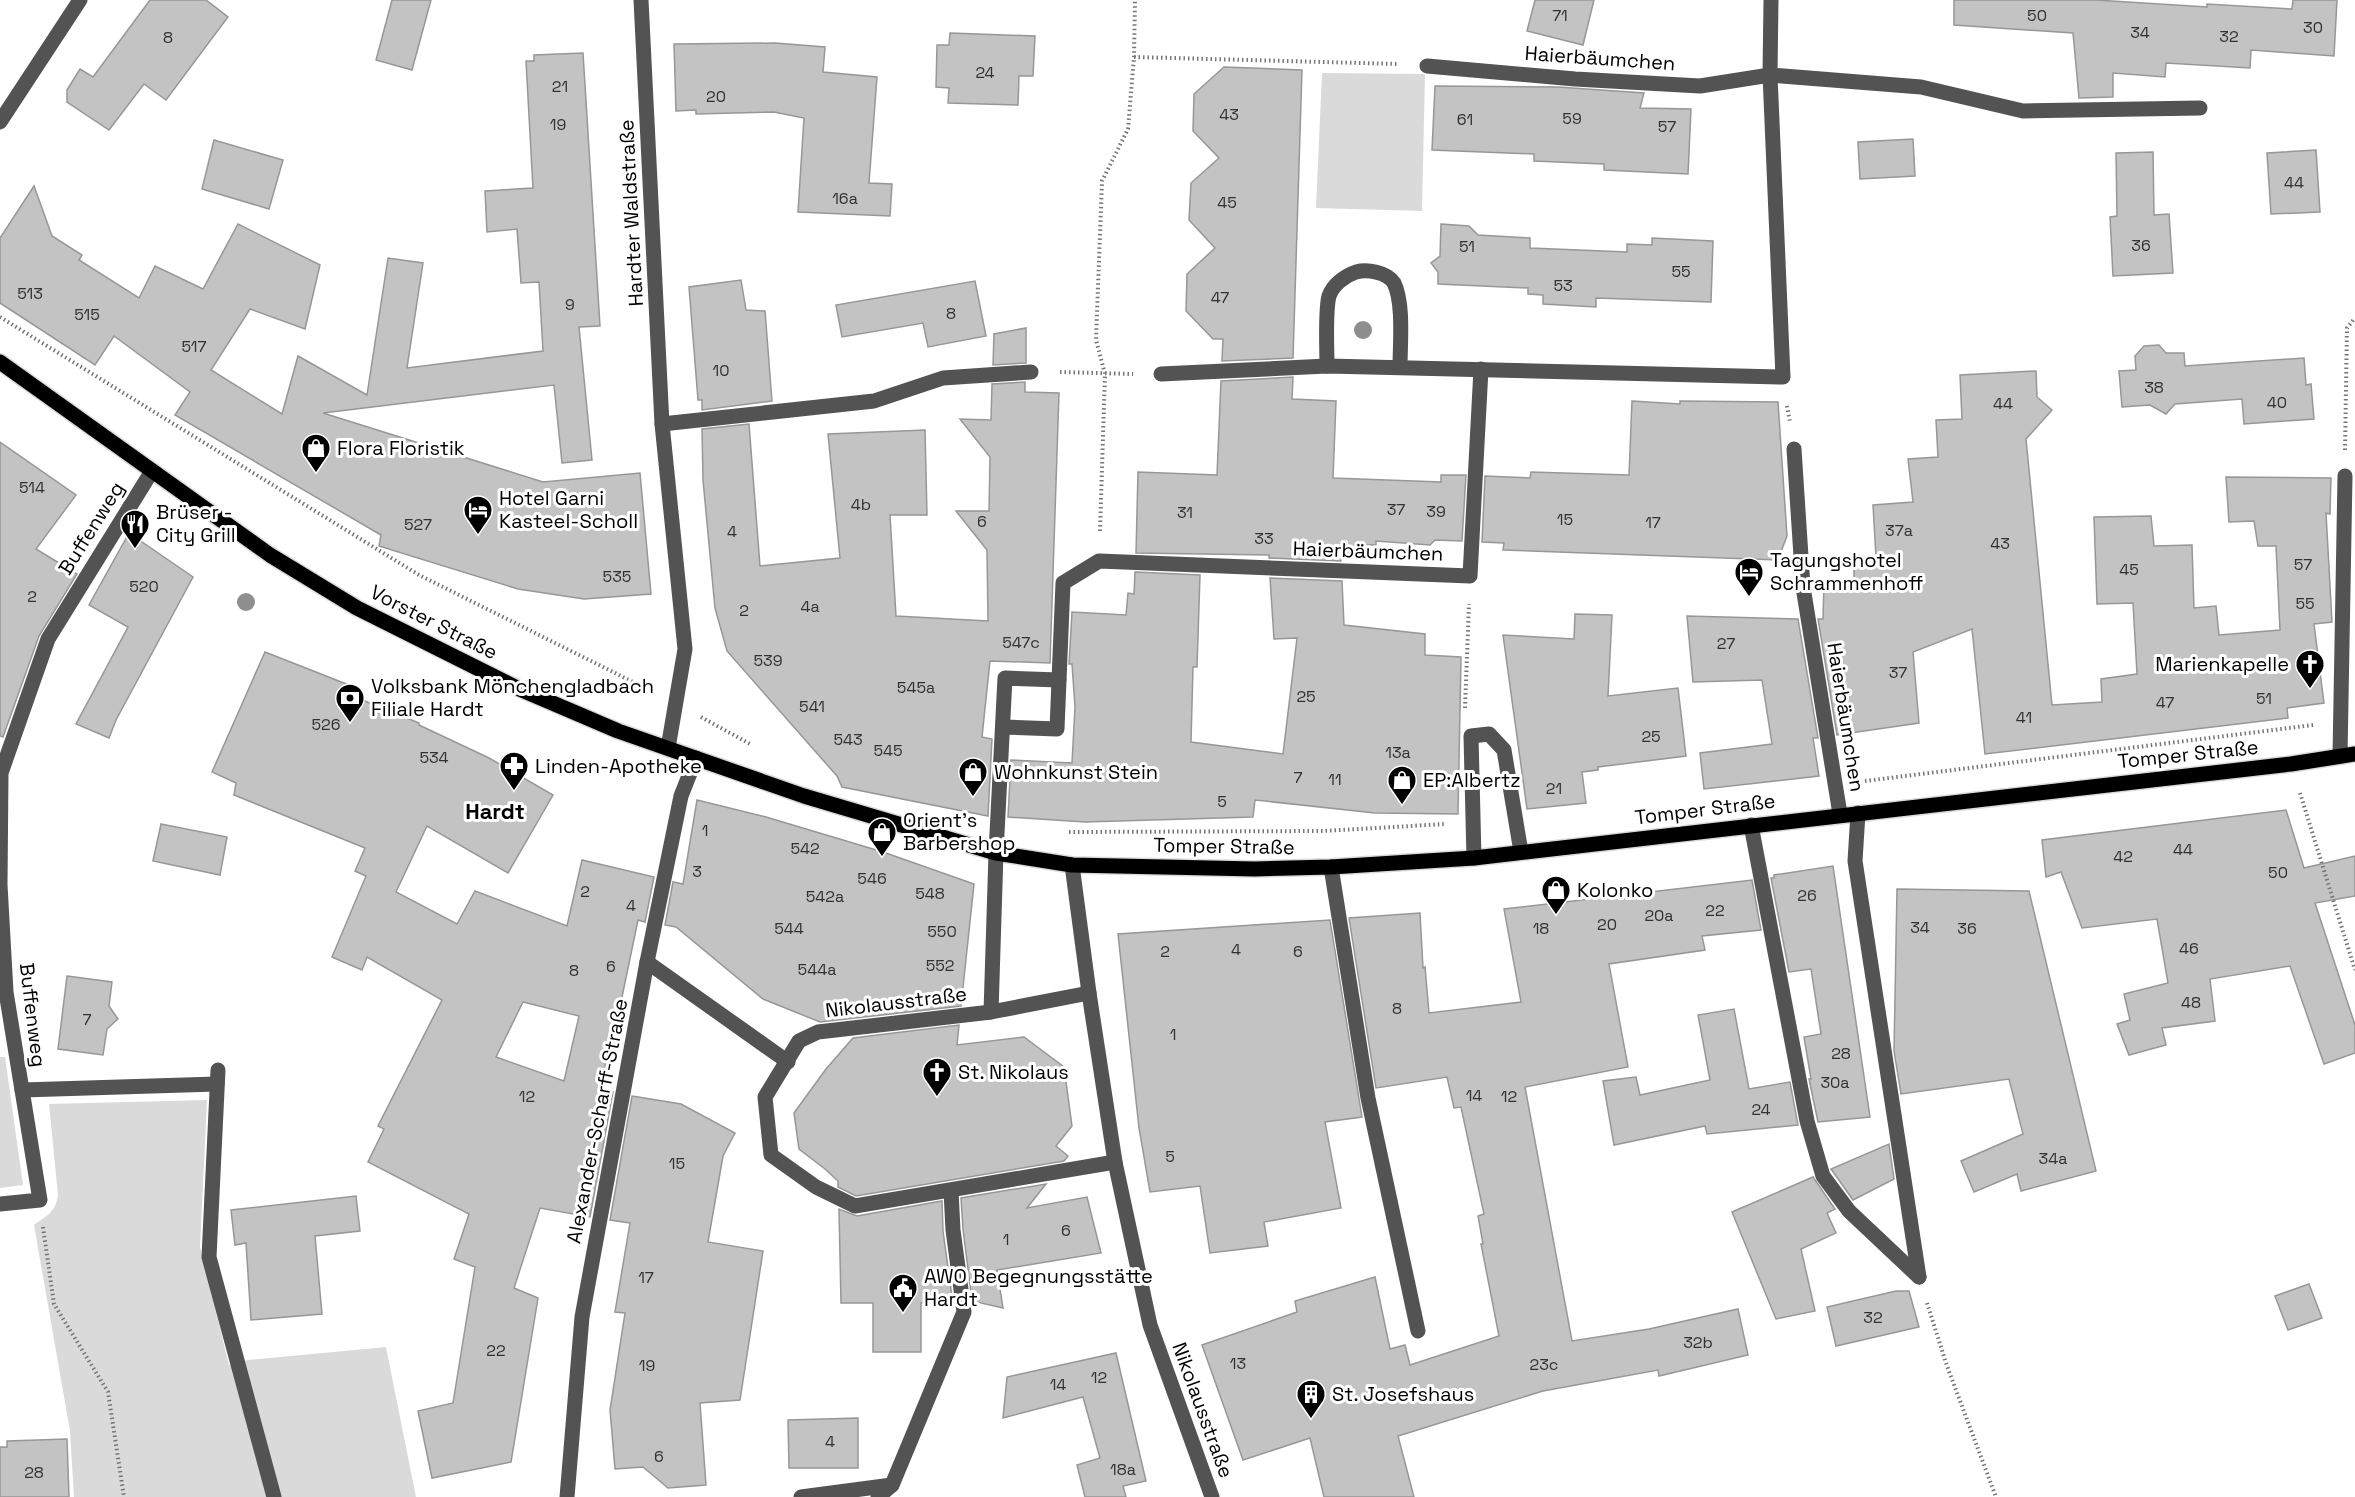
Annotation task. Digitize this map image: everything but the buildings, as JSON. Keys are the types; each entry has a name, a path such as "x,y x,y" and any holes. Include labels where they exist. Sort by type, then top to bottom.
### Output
{"main road":[{"name":"Vorster Straße","path":"0,362 270,555 357,608 515,687 618,731 804,796 996,853 1072,865"},
{"name":"Tomper Straße","path":"1072,865 1255,869 1331,867 1474,858 1840,814 2291,764 2348,755"}],"street":[{"path":"0,122 80,0"},
{"name":"Hardter Waldstraße","path":"641,0 662,424 685,649 668,748"},
{"path":"1161,374 1327,366 1783,377 1770,75 1771,0"},
{"name":"Haierbäumchen","path":"1427,66 1700,86 1770,75 1921,87 2023,111 2200,108"},
{"path":"1327,366 1329,296 1338,281 1356,272 1371,271 1384,275 1393,282 1400,312 1400,367"},
{"name":"Haierbäumchen","path":"1100,561 1470,576 1481,369"},
{"path":"662,424 874,401 943,378 1030,372"},
{"name":"Haierbäumchen","path":"1794,449 1803,587 1840,814"},
{"name":"Buffenweg","path":"40,1200 6,992 0,885 1,773 48,639 152,471"},
{"name":"Tomper Straße","path":"2345,476 2339,721 2348,755"},
{"path":"1003,727 1057,729 1063,583 1100,561"},
{"path":"991,1012 1005,678 1059,680"},
{"path":"1474,858 1471,823 1472,736 1489,734 1504,750 1521,852"},
{"name":"Alexander-Scharff-Straße","path":"567,1497 582,1317 647,962 681,796 696,758"},
{"path":"1858,813 1855,861 1919,1277"},
{"path":"1751,825 1807,1121 1823,1176 1849,1211 1919,1277"},
{"name":"Nikolausstraße","path":"1072,865 1115,1162 1150,1325 1212,1497"},
{"path":"1331,867 1368,1098 1419,1331"},
{"path":"647,962 788,1062"},
{"name":"Nikolausstraße","path":"1089,993 991,1012 818,1032 800,1041 765,1097 771,1155 816,1187 855,1206 1115,1162"},
{"path":"21,1089 217,1077 209,1257 274,1497"},
{"path":"878,1497 892,1485 964,1312 953,1230 951,1191"},
{"path":"0,1204 40,1200"},
{"path":"801,1497 892,1485"}],"path":[{"path":"1100,561 1105,374 1096,340 1102,181 1128,129 1134,57 1135,0"},
{"path":"1134,57 1427,66"},
{"path":"0,317 419,575 676,704"},
{"path":"2345,476 2348,328 2355,318"},
{"path":"1030,372 1161,374"},
{"path":"1783,377 1794,449"},
{"path":"1470,576 1465,689 1466,723 1472,736"},
{"path":"1835,784 2339,721"},
{"path":"2291,764 2355,970"},
{"path":"1072,833 1323,831 1471,823"},
{"path":"40,1200 54,1304 108,1392 124,1497"},
{"path":"1919,1277 1947,1366 1996,1497"}],"shaded area":[{"path":"1322,73 1425,74 1422,211 1316,208"},
{"path":"0,1057 5,1057 23,1185 0,1188"},
{"path":"207,1100 200,1247 229,1365 248,1360 386,1347 416,1497 74,1497 70,1431 34,1225 53,1209 58,1195 49,1104"}],"place":[{"name":"Flora Floristik","path":"316,474"},
{"name":"Hotel Garni Kasteel-Scholl","path":"478,536"},
{"name":"Brüser - City Grill","path":"135,550"},
{"name":"Tagungshotel Schrammenhoff","path":"1749,598"},
{"name":"Marienkapelle","path":"2310,690"},
{"name":"Volksbank Mönchengladbach Filiale Hardt","path":"350,724"},
{"name":"Linden-Apotheke","path":"514,792"},
{"name":"Wohnkunst Stein","path":"973,798"},
{"name":"EP:Albertz","path":"1402,806"},
{"name":"Orient's Barbershop","path":"882,858"},
{"name":"Kolonko","path":"1556,916"},
{"name":"St. Nikolaus","path":"937,1098"},
{"name":"AWO Begegnungsstätte Hardt","path":"903,1314"},
{"name":"St. Josefshaus","path":"1311,1420"}],"district":[{"name":"Hardt","path":"495,811"}]}
